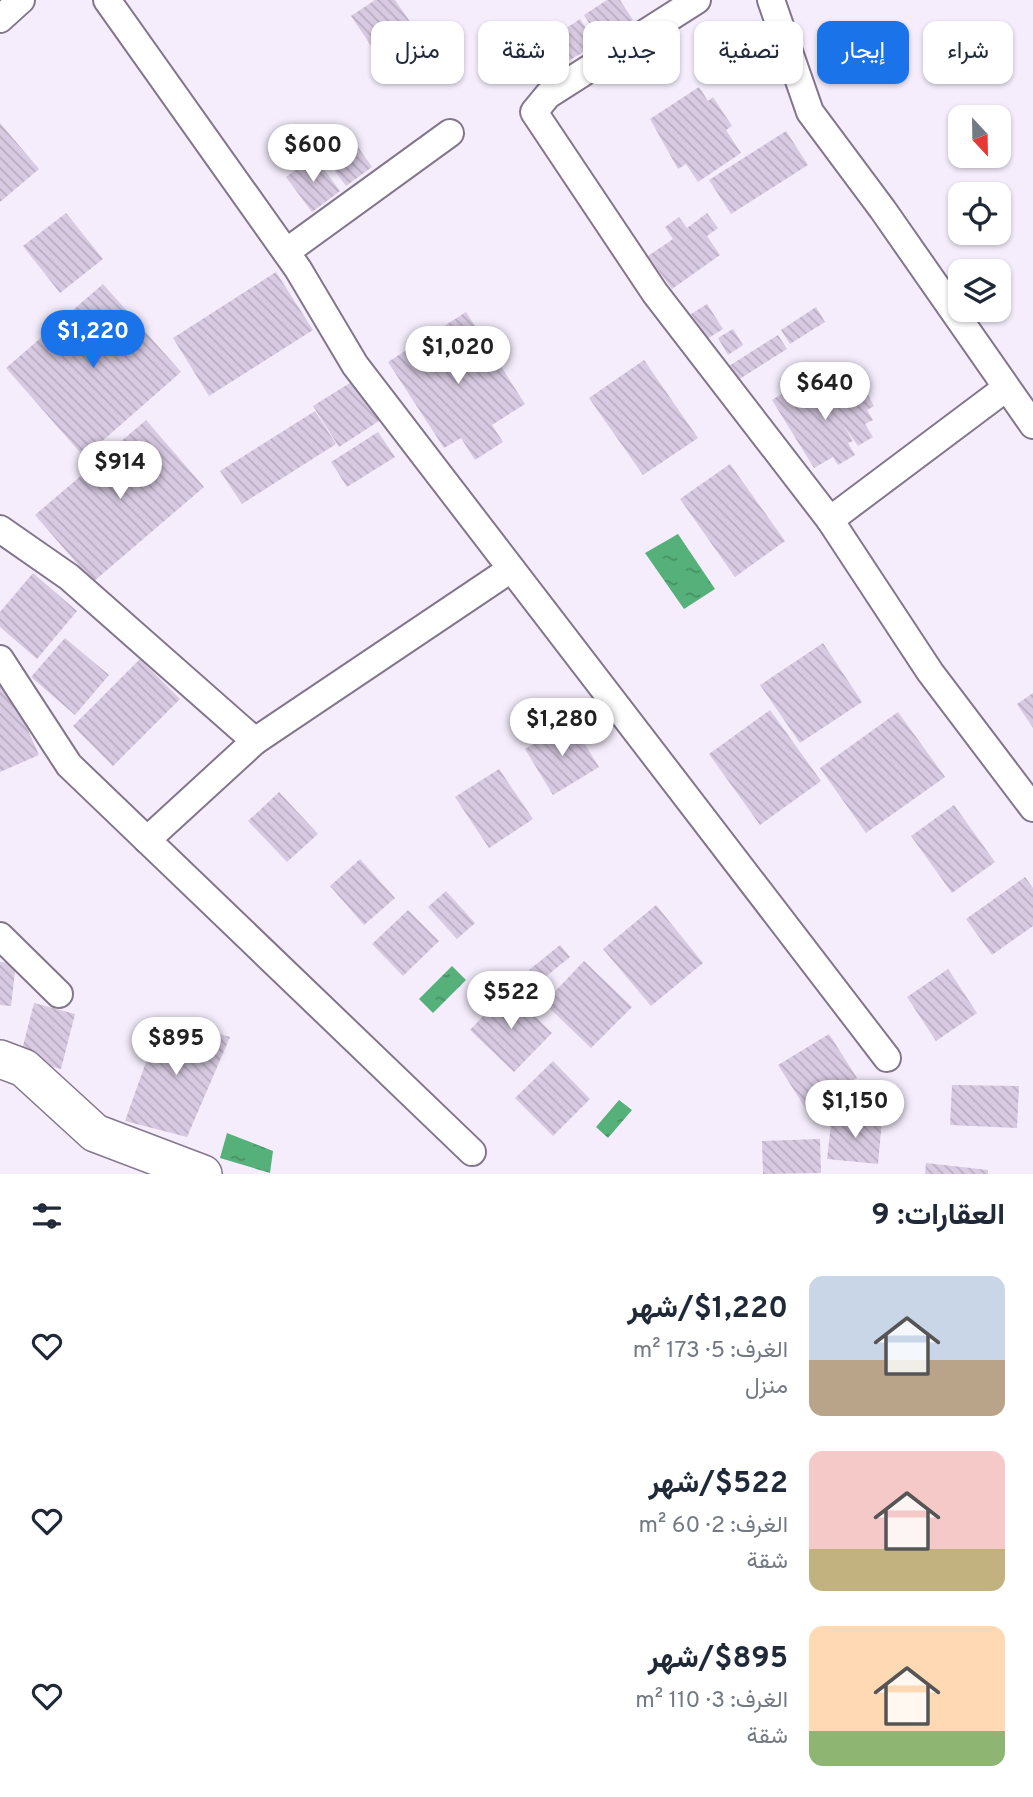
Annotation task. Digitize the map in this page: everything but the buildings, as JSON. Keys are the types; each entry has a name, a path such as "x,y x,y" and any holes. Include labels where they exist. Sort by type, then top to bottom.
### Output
{"street":[{"path":"0,19 21,0"},
{"path":"107,0 286,252 355,365 887,1058"},
{"path":"697,0 548,95 534,112 655,292 830,520 930,672 1033,808"},
{"path":"771,0 810,112 883,210 1033,425"},
{"path":"286,252 450,133"},
{"path":"830,520 1006,388"},
{"path":"0,529 69,577 255,741"},
{"path":"147,840 255,741 511,569"},
{"path":"0,659 69,765 472,1152"},
{"path":"0,936 59,994"},
{"path":"0,1059 24,1068 95,1133 203,1174"}],"water":[{"path":"678,534 715,589 684,609 645,553"},
{"path":"452,966 466,980 433,1013 419,999"},
{"path":"619,1100 632,1110 608,1138 596,1127"},
{"path":"227,1133 273,1151 270,1173 220,1158"}]}
